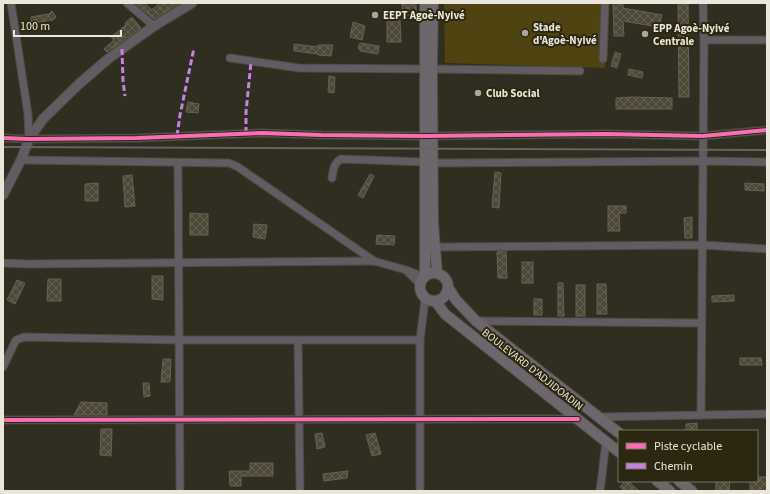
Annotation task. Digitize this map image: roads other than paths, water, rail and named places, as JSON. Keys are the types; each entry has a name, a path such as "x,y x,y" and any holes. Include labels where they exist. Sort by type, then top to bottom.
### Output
{"main road":[{"path":"423,279 430,273 437,273 444,276 448,282 449,289 446,296 440,301 431,301 422,295 420,290 423,279 429,162 428,69 425,3"},
{"path":"428,69 433,3"},
{"path":"429,162 437,273"},
{"name":"BOULEVARD D'ADJIDOADIN","path":"449,289 456,300 476,321 618,432"},
{"name":"BOULEVARD D'ADJIDOADIN","path":"431,301 445,314 618,451"},
{"path":"658,482 670,491"},
{"path":"680,482 692,491"}],"street":[{"path":"11,3 28,114 29,139"},
{"path":"128,3 154,26"},
{"path":"3,195 21,160 29,139 43,119 79,84 108,60 154,26 192,3"},
{"path":"603,59 606,3"},
{"path":"701,415 703,3"},
{"path":"704,40 767,40"},
{"path":"230,58 299,68 580,72"},
{"path":"3,138 145,137 262,133 429,136 607,134 703,136 767,130"},
{"path":"332,178 334,167 337,161 341,159 429,162 703,160 767,162"},
{"path":"21,160 228,163 238,167 374,261"},
{"path":"178,163 180,491"},
{"path":"434,247 702,245 767,249"},
{"path":"3,263 374,261 406,270 423,279"},
{"path":"420,491 420,340 424,319 431,301"},
{"path":"476,321 701,323"},
{"path":"3,367 16,340 24,337 298,341 420,340"},
{"path":"298,341 300,491"},
{"path":"597,417 767,414"},
{"path":"3,420 578,419"},
{"path":"600,491 606,442"}],"railway":[{"path":"3,147 767,150"}],"place":[{"name":"EEPT Agoè-Nyivé","path":"375,15"},
{"name":"Stade d'Agoè-Nyivé","path":"525,33"},
{"name":"EPP Agoè-Nyivé Centrale","path":"645,34"},
{"name":"Club Social","path":"478,93"}]}
